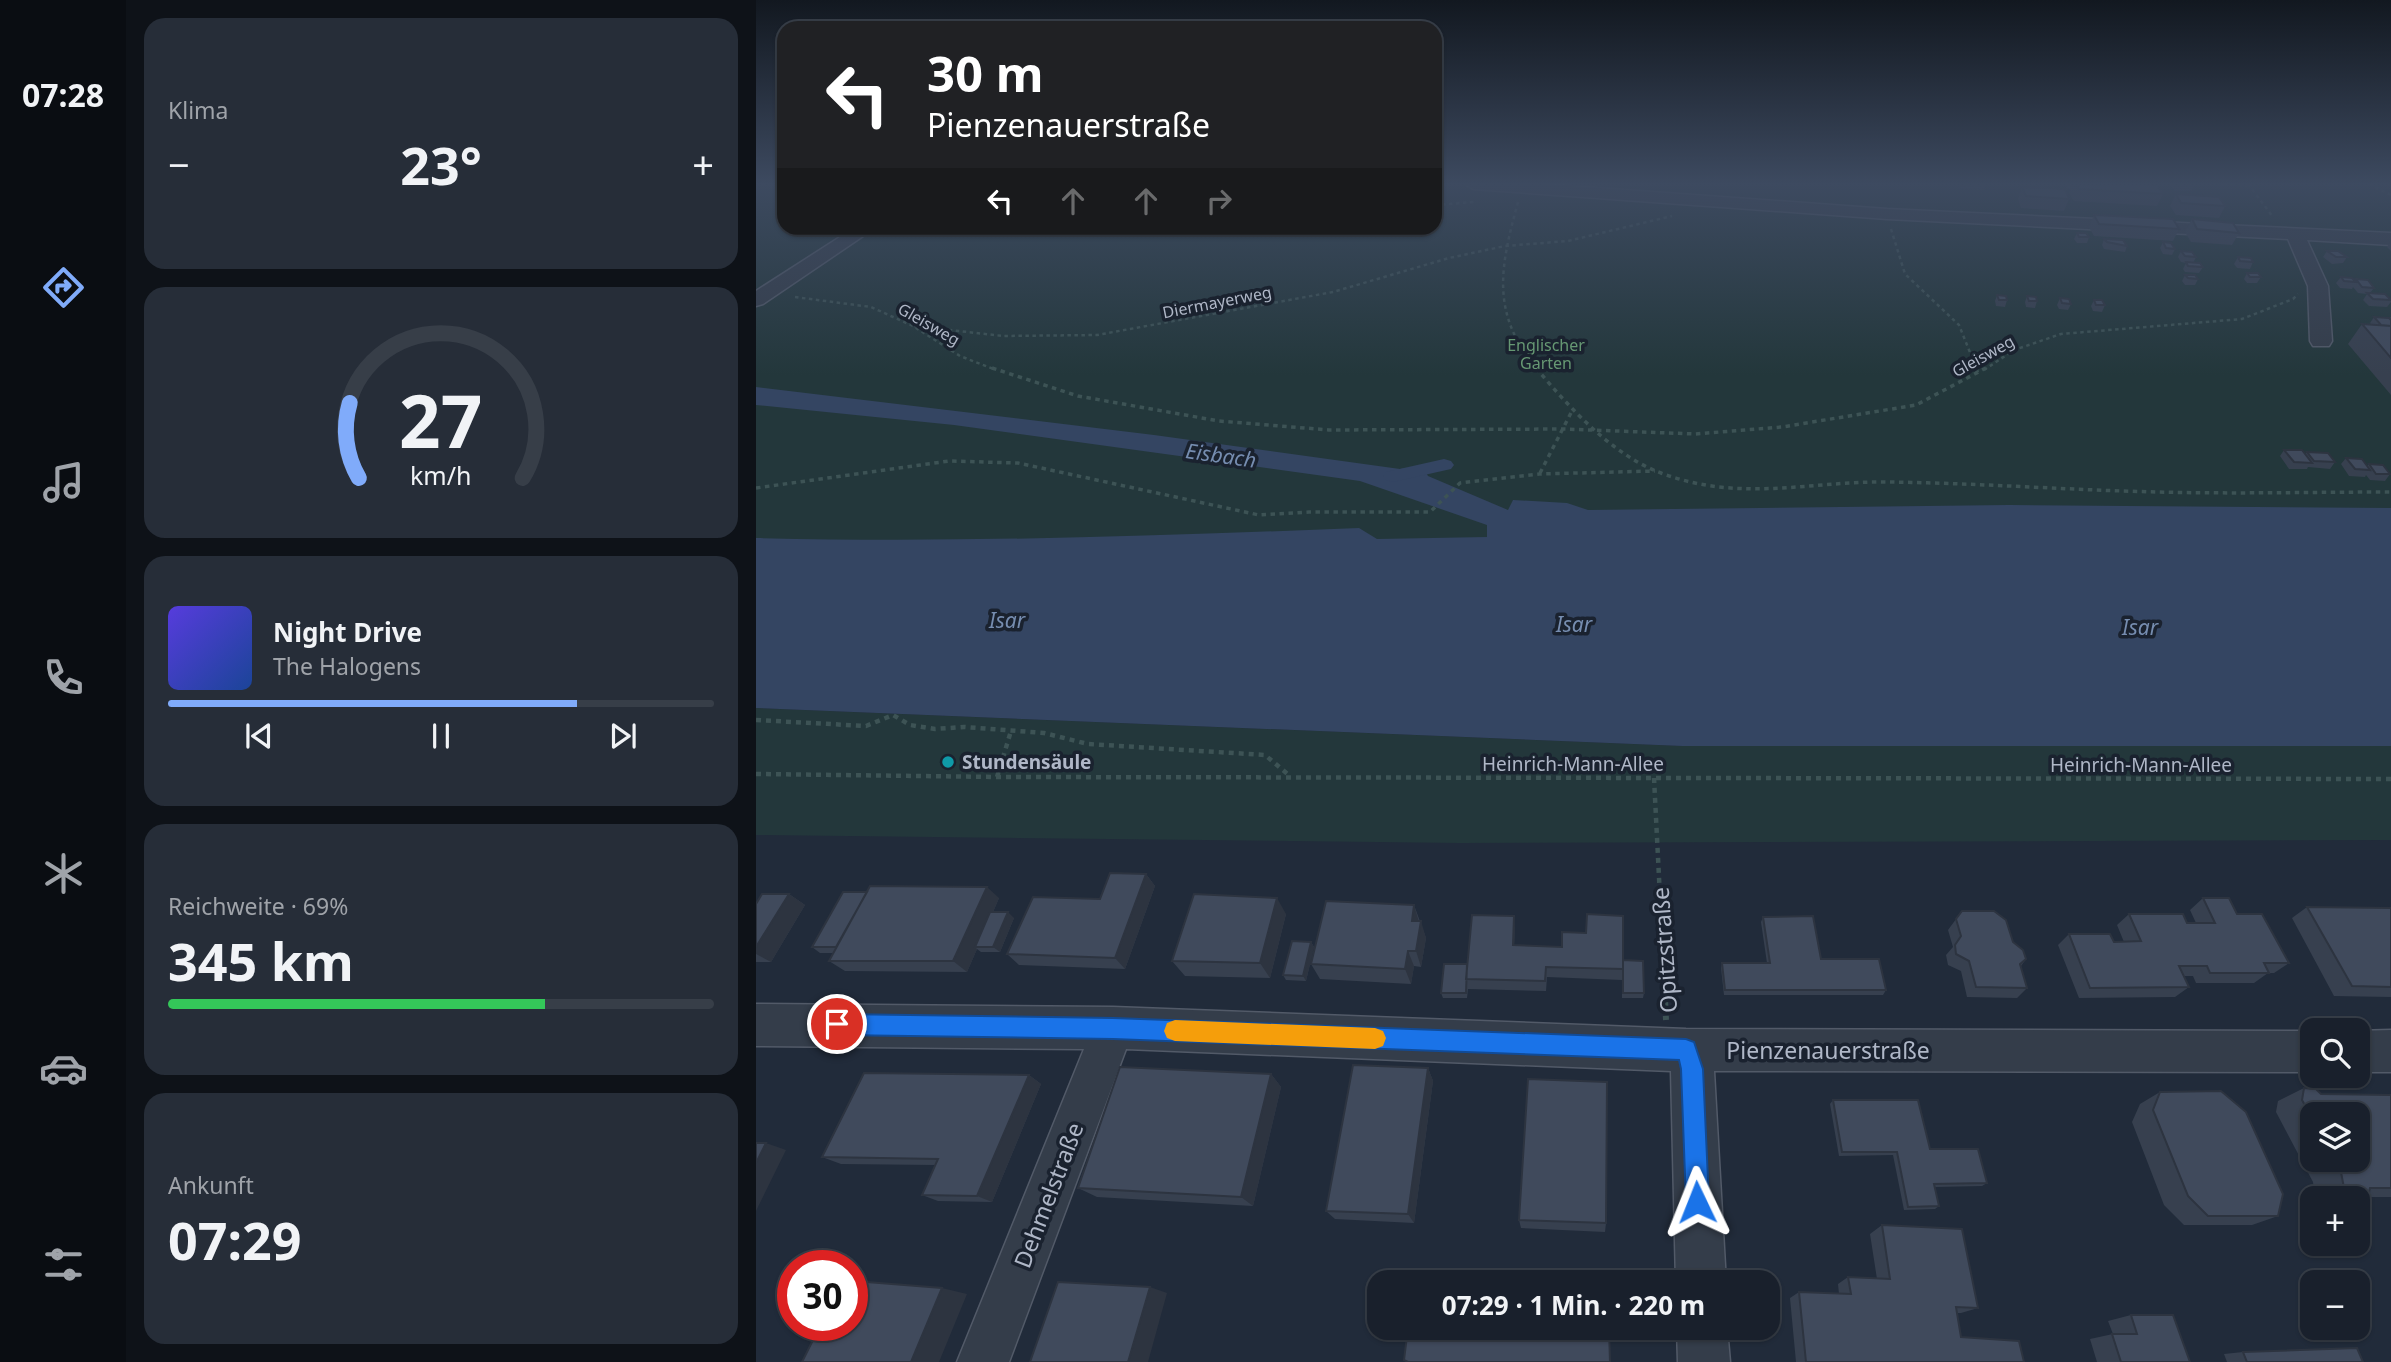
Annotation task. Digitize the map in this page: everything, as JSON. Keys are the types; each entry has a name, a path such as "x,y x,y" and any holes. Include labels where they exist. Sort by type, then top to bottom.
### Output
{"street":[{"path":"760,298 836,248"},
{"path":"2297,248 2318,286 2321,341"},
{"name":"Pienzenauerstraße","path":"756,1025 1113,1028 1686,1050 2300,1051"},
{"name":"Dehmelstraße","path":"983,1362 1113,1028"},
{"path":"1686,1050 1692,1069 1700,1270"},
{"path":"2370,1051 2391,1051"},
{"path":"1703,1340 1704,1362"}],"path":[{"name":"Diermayerweg","path":"913,326 1003,336 1097,335 1333,292 1449,258 1499,248"},
{"path":"1506,248 1506,311 1516,341 1573,410 1595,430 1656,471 1693,483 1731,489 1783,490 1881,482 2158,492 2391,492"},
{"path":"1897,248 1905,274 1959,325 1978,374"},
{"name":"Gleisweg","path":"760,298 814,298 871,307 913,326 940,345 994,370 1078,396 1219,421 1287,429 1564,429 1695,434 1782,427 1916,405 1978,374 2014,350 2061,334 2242,319 2293,299 2300,291"},
{"path":"1539,474 1573,410"},
{"path":"756,488 949,461 1018,463 1259,515 1309,512 1430,512 1461,483 1539,474 1656,471"},
{"path":"756,720 866,726 893,715 910,725 935,729 964,727 1044,733 1088,744 1265,755 1291,777"},
{"path":"997,777 1011,731"},
{"name":"Heinrich-Mann-Allee","path":"756,774 997,777 2391,779"},
{"name":"Opitzstraße","path":"1654,778 1666,1020 1686,1050"}],"green space":[{"name":"Englischer Garten","path":"756,248 2391,248 2391,520 1487,543 756,546"},
{"path":"756,708 1682,746 2391,746 2391,840 1460,843 756,835"}],"water":[{"path":"756,387 1154,435 1400,469 1422,466 1428,476 1508,510 1513,500 1567,503 1588,510 2009,505 2391,508 2391,746 1682,746 756,708 756,538 982,539 1359,528 1377,539 1487,537 1487,525 1360,481 954,425 756,405"}],"building":[{"path":"2181,251 2192,252 2196,257 2185,256"},
{"path":"2327,251 2338,251 2347,257 2336,257"},
{"path":"2238,257 2251,258 2253,262 2240,261"},
{"path":"2186,262 2200,263 2203,267 2188,266"},
{"path":"2247,273 2258,273 2261,277 2250,277"},
{"path":"2185,275 2195,275 2198,279 2188,278"},
{"path":"2341,277 2352,278 2356,282 2344,281"},
{"path":"2356,279 2368,280 2374,288 2362,287"},
{"path":"2367,293 2385,294 2391,300 2373,299"},
{"path":"1997,295 2006,296 2007,300 1999,300"},
{"path":"2027,296 2036,297 2037,301 2029,301"},
{"path":"2060,298 2069,299 2071,304 2062,303"},
{"path":"2094,300 2102,300 2105,305 2096,305"},
{"path":"2374,317 2389,318 2391,326 2381,325"},
{"path":"2362,324 2391,326 2391,358"},
{"path":"2284,450 2302,450 2312,463 2294,462"},
{"path":"2307,452 2328,453 2335,462 2314,461"},
{"path":"2346,458 2362,459 2370,470 2355,469"},
{"path":"2369,464 2383,465 2390,474 2376,474"},
{"path":"1110,873 1146,874 1115,958 1007,954 1033,897 1100,899"},
{"path":"870,886 987,887 953,961 829,961"},
{"path":"843,892 867,892 836,947 812,947"},
{"path":"762,894 789,894 756,947 756,904"},
{"path":"1194,894 1277,898 1260,963 1172,961"},
{"path":"2203,898 2229,898 2237,914 2262,914 2289,963 2264,963 2269,973 2210,973 2207,966 2179,966 2189,987 2090,988 2069,934 2110,934 2114,942 2141,941 2129,914 2183,914 2187,923 2215,923"},
{"path":"1326,901 1414,905 1412,921 1421,921 1416,951 1408,951 1405,969 1311,964"},
{"path":"2307,907 2391,908 2391,987 2352,986"},
{"path":"1962,911 1994,911 2006,920 2013,942 2023,950 2026,959 2020,964 2027,988 1976,987 1969,961 1956,954 1955,945 1961,936 1956,919"},
{"path":"990,912 1008,912 993,947 975,947"},
{"path":"1587,914 1623,916 1623,969 1546,967 1545,981 1466,979 1472,915 1514,916 1513,945 1562,947 1562,932 1586,933"},
{"path":"1813,916 1821,959 1879,959 1886,990 1725,990 1722,963 1770,963 1763,917"},
{"path":"1292,941 1311,942 1303,976 1283,975"},
{"path":"1623,960 1643,961 1644,993 1623,993"},
{"path":"1444,964 1467,964 1466,993 1441,993"},
{"path":"1353,1065 1428,1068 1408,1214 1326,1211"},
{"path":"1120,1067 1271,1074 1241,1197 1078,1188"},
{"path":"864,1073 1029,1075 977,1196 922,1195 938,1159 822,1157"},
{"path":"1528,1079 1607,1082 1606,1223 1519,1220"},
{"path":"2304,1088 2316,1089 2321,1094 2391,1095 2391,1188 2344,1186 2341,1172 2370,1172 2370,1102 2302,1100"},
{"path":"2221,1091 2246,1112 2283,1194 2278,1216 2208,1216 2188,1196 2153,1110 2160,1092"},
{"path":"1833,1100 1918,1100 1930,1149 1978,1149 1987,1183 1934,1184 1939,1206 1908,1207 1897,1152 1842,1152"},
{"path":"756,1143 766,1143 756,1163"},
{"path":"1882,1225 1962,1229 1978,1308 1956,1307 1961,1337 2019,1341 2024,1362 1806,1362 1799,1292 1851,1294 1848,1277 1890,1279"},
{"path":"868,1282 942,1288 911,1362 802,1362 812,1341 868,1341"},
{"path":"1058,1282 1150,1287 1128,1362 1030,1362"},
{"path":"2131,1315 2173,1315 2190,1362 2121,1362 2112,1334 2137,1334"},
{"path":"1406,1340 1609,1340 1610,1362 1404,1360"},
{"path":"2357,1348 2363,1362 2247,1362 2243,1352"}],"waterway":[{"path":"1393,476 1444,465"}],"slow traffic":[{"path":"1175,1031 1375,1038"}],"place":[{"name":"Stundensäule","path":"948,762"}],"route":[{"path":"837,1024 1113,1028 1686,1050 1692,1069 1697,1202"}],"water label":[{"name":"Eisbach","path":"1221,455"},
{"name":"Isar","path":"1007,620"},
{"name":"Isar","path":"1574,624"},
{"name":"Isar","path":"2140,627"}]}
